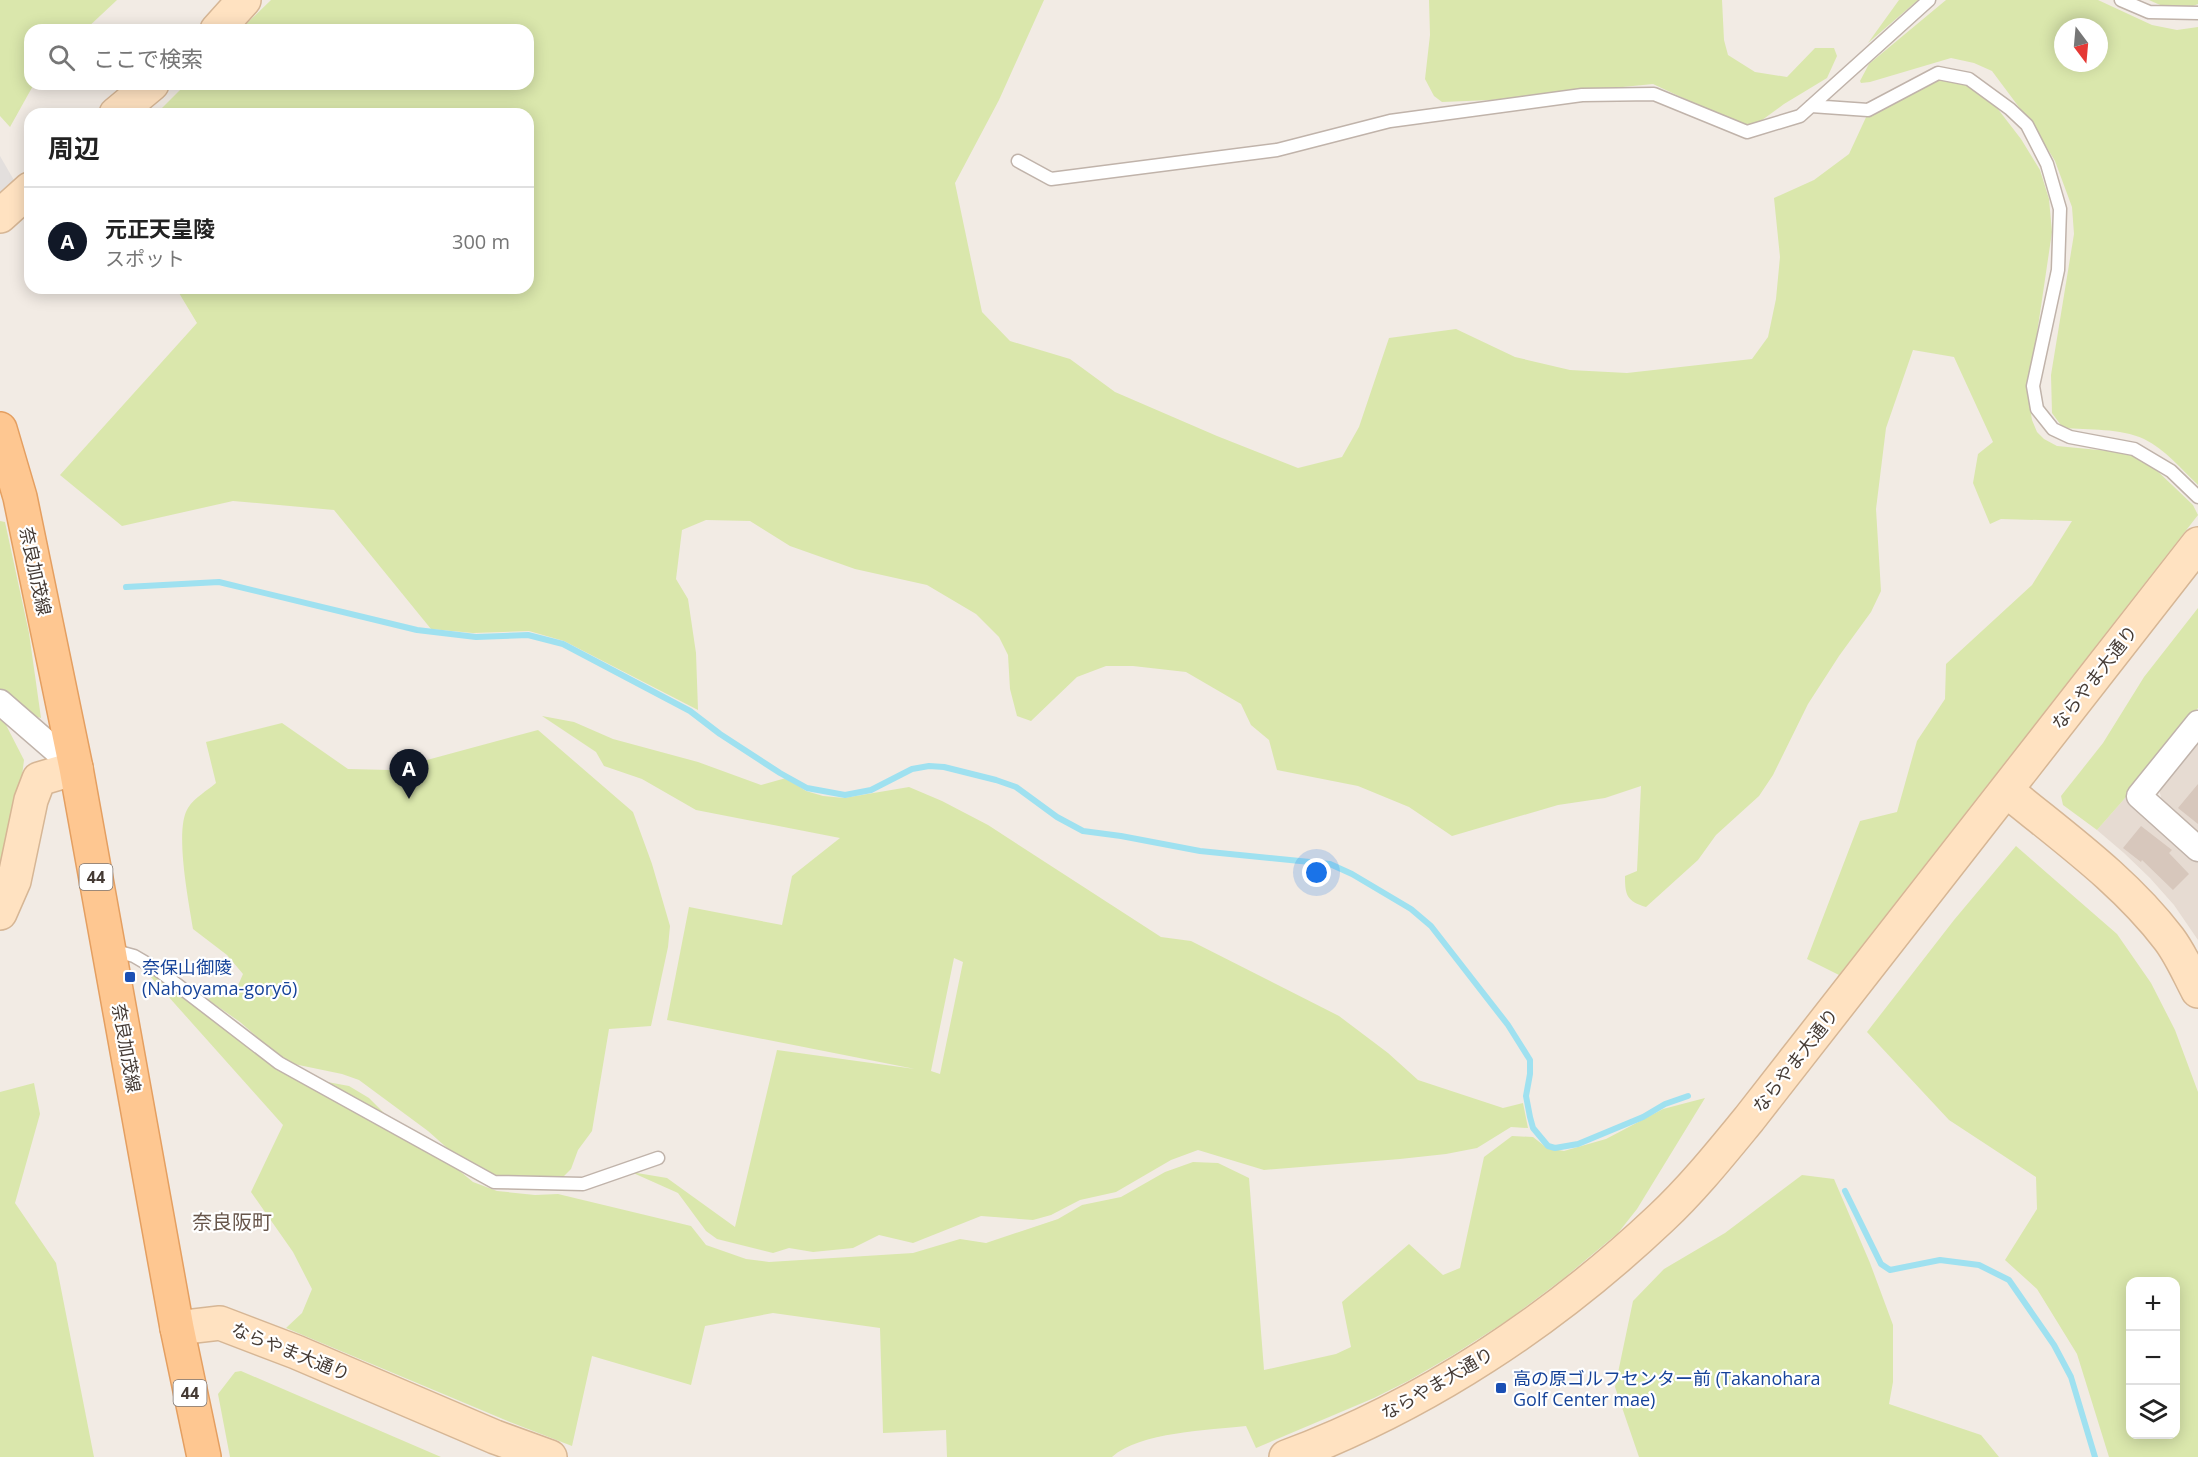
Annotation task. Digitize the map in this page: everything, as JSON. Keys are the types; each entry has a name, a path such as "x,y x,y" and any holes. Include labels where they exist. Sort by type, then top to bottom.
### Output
{"main road":[{"name":"奈良加茂線","path":"0,429 20,497 76,768 177,1328 204,1457"}],"street":[{"path":"222,24 244,0"},
{"path":"123,108 145,90"},
{"path":"0,216 24,194"},
{"name":"ならやま大通り","path":"1336,1457 1372,1442 1474,1387 1553,1335 1635,1269 1681,1227 1716,1175 1749,1119 1843,1016 2014,797 2198,544"},
{"name":"ならやま大通り","path":"2014,797 2198,579"},
{"path":"0,702 76,768"},
{"path":"2198,723 2139,796 2198,849"},
{"path":"0,913 14,881 31,800 39,779 76,768"},
{"path":"2014,797 2099,865 2145,909 2170,941 2198,991"},
{"name":"ならやま大通り","path":"1286,1457 1359,1426 1421,1395 1506,1343 1547,1315 1617,1258 1662,1217 1716,1175"},
{"name":"ならやま大通り","path":"177,1328 220,1323 296,1352 495,1437 550,1457"},
{"name":"ならやま大通り","path":"177,1328 490,1457"}],"lane":[{"path":"1018,161 1051,179 1277,150 1390,121 1582,95 1654,94 1747,132 1800,116 1929,0"},
{"path":"2121,0 2149,12 2198,13"},
{"path":"1811,106 1868,110 1938,73 1969,79 2010,109 2027,125 2048,164 2060,209 2058,270 2033,386 2037,410 2053,429 2070,438 2134,449 2171,471 2198,497"},
{"path":"109,949 134,956 158,970 279,1063 494,1182 583,1184 658,1158"}],"shaded area":[{"path":"0,156 15,182 0,196"},
{"path":"2198,740 2198,834 2162,801 2159,789"},
{"path":"2126,797 2151,816 2198,860 2198,940 2174,905 2150,878 2097,830"}],"green space":[{"path":"0,0 117,0 91,24 24,24 24,90 31,90 10,127 0,116"},
{"path":"271,0 1044,0 999,100 955,183 982,312 1010,341 1070,359 1115,392 1298,468 1342,457 1359,427 1389,338 1456,329 1515,357 1570,370 1627,373 1752,359 1768,337 1776,299 1780,257 1774,198 1814,180 1849,154 1874,100 1935,81 1956,79 1984,91 2021,139 2040,170 2049,199 2052,232 2029,401 2032,420 2037,432 2057,446 2130,453 2150,464 2193,505 2198,515 1839,975 1807,959 1860,821 1897,812 1917,741 1945,699 1946,664 2032,585 2072,521 2001,519 1990,524 1973,483 1978,454 1993,442 1954,357 1913,350 1886,428 1876,509 1881,591 1871,612 1808,704 1773,775 1759,796 1716,835 1698,860 1646,907 1628,897 1625,883 1625,876 1637,871 1641,786 1605,798 1558,805 1452,836 1409,807 1358,786 1277,770 1269,740 1251,725 1241,704 1186,672 1133,666 1106,666 1077,677 1031,721 1017,716 1010,689 1008,655 999,637 976,614 927,585 855,569 790,546 750,521 706,520 682,530 676,579 688,599 696,653 698,710 564,641 529,631 473,633 431,629 334,510 233,501 122,526 60,475 197,323 180,294 534,294 534,108 162,108 180,90 534,90 534,24 246,24"},
{"path":"1429,0 1722,0 1724,40 1728,55 1755,72 1787,77 1815,48 1834,48 1837,56 1827,78 1758,123 1741,125 1653,84 1491,100 1442,102 1434,96 1425,79 1430,35"},
{"path":"1899,0 1918,0 1868,43"},
{"path":"1946,0 2098,0 2152,25 2177,30 2198,27 2198,485 2166,454 2144,439 2115,431 2063,428 2052,413 2051,375 2074,234 2072,207 2055,161 2036,130 1992,71 1974,63 1951,58 1870,82 1861,83 1869,64"},
{"path":"2149,0 2198,0 2198,4 2173,9"},
{"path":"0,521 5,522 29,633 41,718 27,714 0,692"},
{"path":"2198,608 2198,708 2097,830 2063,805 2061,796 2103,743 2144,677"},
{"path":"542,716 574,722 613,739 698,762 761,785 786,778 806,791 823,796 844,798 909,787 988,825 1161,937 1191,941 1339,1016 1388,1053 1418,1080 1503,1108 1523,1103 1528,1128 1511,1127 1477,1148 1446,1154 1264,1170 1198,1150 1171,1160 1116,1192 1080,1200 1051,1215 1033,1220 981,1216 913,1243 879,1235 853,1248 813,1252 789,1248 773,1253 717,1239 706,1231 678,1193 631,1172 667,1178 735,1227 777,1050 915,1069 667,1020 689,907 782,925 792,876 840,838 696,810 642,779 604,766 596,752","holes":["954,958 963,962 940,1074 931,1071"]},
{"path":"0,717 24,760 19,800 0,886"},
{"path":"282,723 348,769 390,770 538,730 633,812 652,864 670,926 668,947 651,1026 609,1029 592,1131 578,1150 571,1169 559,1181 495,1180 464,1163 428,1131 359,1080 342,1074 289,1063 240,1022 207,999 236,990 243,974 227,955 193,929 182,849 184,818 191,804 216,783 206,742"},
{"path":"2016,846 2117,934 2151,983 2175,1030 2198,1092 2198,1457 2109,1457 2077,1354 2037,1289 2005,1260 2037,1209 2036,1177 1949,1120 1867,1032 1954,920"},
{"path":"142,967 295,1076 349,1086 369,1098 399,1128 420,1138 473,1182 497,1191 535,1195 558,1194 691,1226 706,1245 746,1259 769,1262 913,1253 960,1239 986,1243 1058,1219 1082,1205 1121,1197 1165,1172 1193,1162 1218,1163 1249,1178 1264,1370 1336,1354 1351,1347 1342,1302 1409,1244 1443,1275 1460,1268 1484,1157 1512,1136 1533,1137 1547,1148 1564,1151 1606,1139 1663,1109 1705,1098 1637,1209 1618,1233 1564,1278 1508,1320 1408,1381 1374,1398 1256,1448 1246,1426 1157,1437 1139,1442 1112,1457 947,1457 946,1430 883,1433 880,1328 773,1313 705,1326 691,1385 592,1356 572,1446 286,1328 302,1313 312,1289 293,1252 251,1192 283,1125"},
{"path":"34,1083 40,1114 15,1203 56,1263 94,1457 0,1457 0,1092"},
{"path":"1802,1175 1834,1179 1870,1263 1893,1325 1893,1382 1889,1404 1981,1435 1999,1457 1639,1457 1615,1387 1633,1301 1664,1269 1725,1233"},
{"path":"241,1371 441,1457 230,1457 218,1394 235,1372"}],"building":[{"path":"2198,784 2198,824 2178,808"},
{"path":"2141,826 2172,850 2169,853 2189,874 2173,890 2142,860 2141,862 2123,848"}],"waterway":[{"path":"126,587 219,582 417,630 476,637 528,635 563,644 690,711 720,734 807,788 845,795 871,790 912,769 929,766 944,767 1016,787 1057,817 1083,831 1200,851 1330,864 1352,874 1411,909 1431,926 1508,1025 1530,1060 1526,1096 1530,1117 1533,1128 1548,1146 1555,1148 1578,1144 1643,1117 1665,1104 1688,1096"},
{"path":"1845,1191 1881,1264 1890,1270 1940,1260 1979,1265 2009,1280 2054,1345 2071,1377 2095,1457"}],"place":[{"name":"元正天皇陵","path":"409,799"},
{"name":"奈保山御陵 (Nahoyama-goryō)","path":"130,977"},
{"name":"高の原ゴルフセンター前 (Takanohara Golf Center mae)","path":"1501,1388"}],"district":[{"name":"奈良阪町","path":"232,1221"}]}
